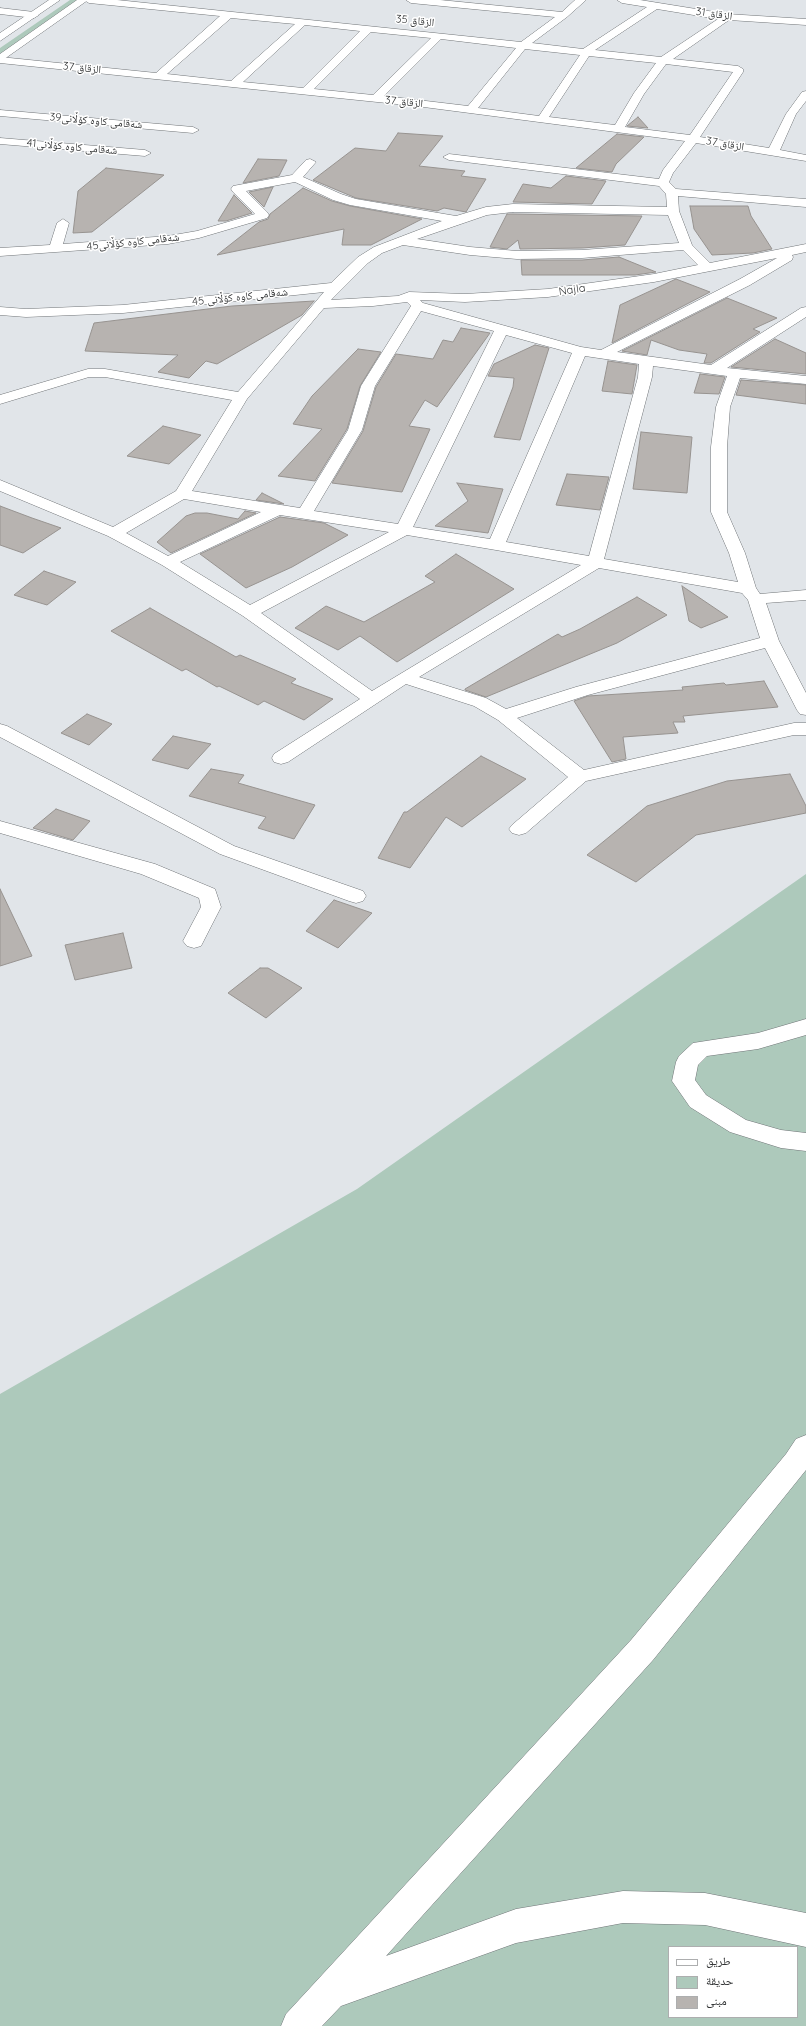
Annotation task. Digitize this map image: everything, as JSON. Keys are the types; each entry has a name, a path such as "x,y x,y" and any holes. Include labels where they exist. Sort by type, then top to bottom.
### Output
{"street":[{"path":"0,38 55,0"},
{"path":"0,59 83,0"},
{"name":"الزقاق 35","path":"89,0 369,28 738,69 738,72 693,139"},
{"path":"411,0 564,15"},
{"path":"471,110 523,45 564,15 581,0"},
{"name":"الزقاق 31","path":"622,0 727,16 806,22"},
{"path":"542,119 587,52 656,5"},
{"path":"0,11 34,15"},
{"path":"159,76 229,14"},
{"path":"618,128 640,93 664,60 727,16"},
{"path":"234,84 303,22"},
{"path":"305,92 369,28"},
{"path":"375,99 438,36"},
{"name":"الزقاق 37","path":"0,59 375,99 618,128 806,158"},
{"path":"773,152 791,114 806,94"},
{"name":"شەقامی کاوە کۆڵانی39","path":"0,113 193,130"},
{"path":"693,139 667,172 667,187 672,211 686,246 708,267"},
{"name":"شەقامی کاوە کۆڵانی41","path":"0,141 145,153"},
{"path":"449,157 667,187 806,203"},
{"path":"296,178 310,162"},
{"path":"263,215 237,189 296,178 337,197 354,202 456,220"},
{"path":"114,533 182,494 241,397 335,287 363,260 378,250 456,220 486,211 513,208 672,211"},
{"name":"شەقامی کاوە کۆڵانی45","path":"0,252 168,240 263,215 278,215"},
{"path":"55,249 63,223"},
{"path":"403,241 470,252 516,254 582,254 686,246"},
{"path":"603,354 746,282 804,248"},
{"name":"Najla","path":"335,287 414,301 548,293 654,278 804,248"},
{"name":"شەقامی کاوە کۆڵانی 45","path":"0,311 26,313 123,309 335,287"},
{"path":"321,304 401,300 414,301 502,330 580,351 735,373 804,379"},
{"path":"305,513 354,430 368,386 414,301"},
{"path":"713,370 806,311"},
{"path":"249,612 347,562 403,531 502,330"},
{"path":"496,545 580,351"},
{"path":"281,758 404,678 595,562 645,377 646,361"},
{"path":"0,400 88,373 99,373 241,397"},
{"path":"735,373 723,408 720,439 719,512 737,554 770,641 806,710"},
{"path":"0,485 114,533 168,562 249,612 372,700"},
{"path":"182,494 277,510 305,513 403,531 595,562 752,594 806,595"},
{"path":"168,562 277,510"},
{"path":"504,716 582,691 770,641"},
{"path":"404,678 480,702 504,716 580,777"},
{"path":"519,829 580,777 794,729 806,729"},
{"path":"0,730 227,850 356,896"},
{"path":"0,827 83,852 148,869 208,894 211,907 194,941"},
{"path":"806,1027 758,1041 701,1049 686,1062 683,1081 698,1101 738,1126 781,1139 806,1142"},
{"path":"298,2026 330,1994 642,1650 806,1447"},
{"path":"330,1994 516,1926 623,1907 706,1910 806,1930"}],"green space":[{"path":"70,0 77,0 0,54 0,48"},
{"path":"806,874 806,2026 0,2026 0,1394 357,1189"}],"building":[{"path":"638,117 648,128 627,126"},
{"path":"398,133 443,136 419,166 465,171 461,176 486,179 466,212 444,208 437,211 356,198 313,180 355,148 386,151"},
{"path":"617,134 644,137 616,164 612,172 576,168"},
{"path":"258,159 287,160 279,176 243,183"},
{"path":"106,168 164,175 92,232 73,233 78,191"},
{"path":"566,176 606,181 592,204 513,202 523,184 551,188"},
{"path":"273,187 264,207 249,192"},
{"path":"303,188 332,201 350,206 422,219 371,245 342,245 344,229 217,255 259,222 268,219 270,214"},
{"path":"234,195 252,213 226,221 218,221"},
{"path":"690,206 748,206 751,216 772,249 753,253 712,255 694,229"},
{"path":"507,214 642,216 625,245 582,248 520,249 518,240 507,249 490,247"},
{"path":"619,257 656,272 635,275 522,275 521,260 582,260"},
{"path":"676,279 710,292 612,343 620,305"},
{"path":"727,298 777,318 753,329 760,332 711,363 704,363 707,354 679,350 651,340 647,355 622,351"},
{"path":"314,301 302,315 217,364 206,361 189,378 158,372 178,355 85,351 94,323 232,306"},
{"path":"461,328 490,333 437,407 425,400 409,426 430,429 402,492 332,483 363,431 376,387 396,354 433,359 443,340 453,342"},
{"path":"775,339 806,353 806,374 731,367"},
{"path":"535,345 549,348 520,440 494,437 513,387 514,378 488,376 494,364"},
{"path":"358,349 381,352 360,386 347,429 315,481 278,476 322,429 293,424 312,396"},
{"path":"608,361 637,365 632,394 602,391"},
{"path":"700,374 725,377 719,394 694,393"},
{"path":"741,380 806,385 806,404 736,395"},
{"path":"163,426 201,435 169,464 127,456"},
{"path":"641,432 692,437 687,493 633,489"},
{"path":"567,474 609,477 600,510 556,505"},
{"path":"457,483 503,489 488,533 435,526 468,501"},
{"path":"262,493 284,504 256,500"},
{"path":"0,506 61,528 23,553 0,545"},
{"path":"245,511 256,513 171,553 157,542 186,516 195,513 207,513 238,519"},
{"path":"280,517 324,523 348,535 292,567 246,588 200,554"},
{"path":"456,554 514,589 397,662 360,636 338,650 295,628 326,606 364,622 435,582 425,576"},
{"path":"44,571 76,582 47,605 14,595"},
{"path":"682,586 728,617 701,628 689,621"},
{"path":"637,597 667,615 617,643 486,697 465,690 558,634 562,637 580,629"},
{"path":"150,608 236,657 240,655 296,679 291,683 333,699 304,720 264,701 258,705 219,686 217,687 186,669 182,671 111,631"},
{"path":"764,681 778,707 683,716 685,722 673,722 678,733 623,737 626,759 612,762 574,701 588,696 683,690 682,687 724,683 726,685"},
{"path":"87,714 112,724 89,745 61,733"},
{"path":"173,736 211,744 188,769 152,760"},
{"path":"481,756 526,779 462,827 446,817 410,868 378,858 404,812 407,812"},
{"path":"211,769 244,775 238,783 315,805 294,839 258,828 266,817 189,796"},
{"path":"790,774 806,806 806,813 696,835 636,882 587,855 647,806 727,781"},
{"path":"56,809 90,821 73,840 33,828"},
{"path":"0,889 32,956 0,966"},
{"path":"334,900 372,913 338,948 306,931"},
{"path":"123,933 132,968 75,980 65,945"},
{"path":"260,968 268,968 302,988 266,1018 228,993"}]}
